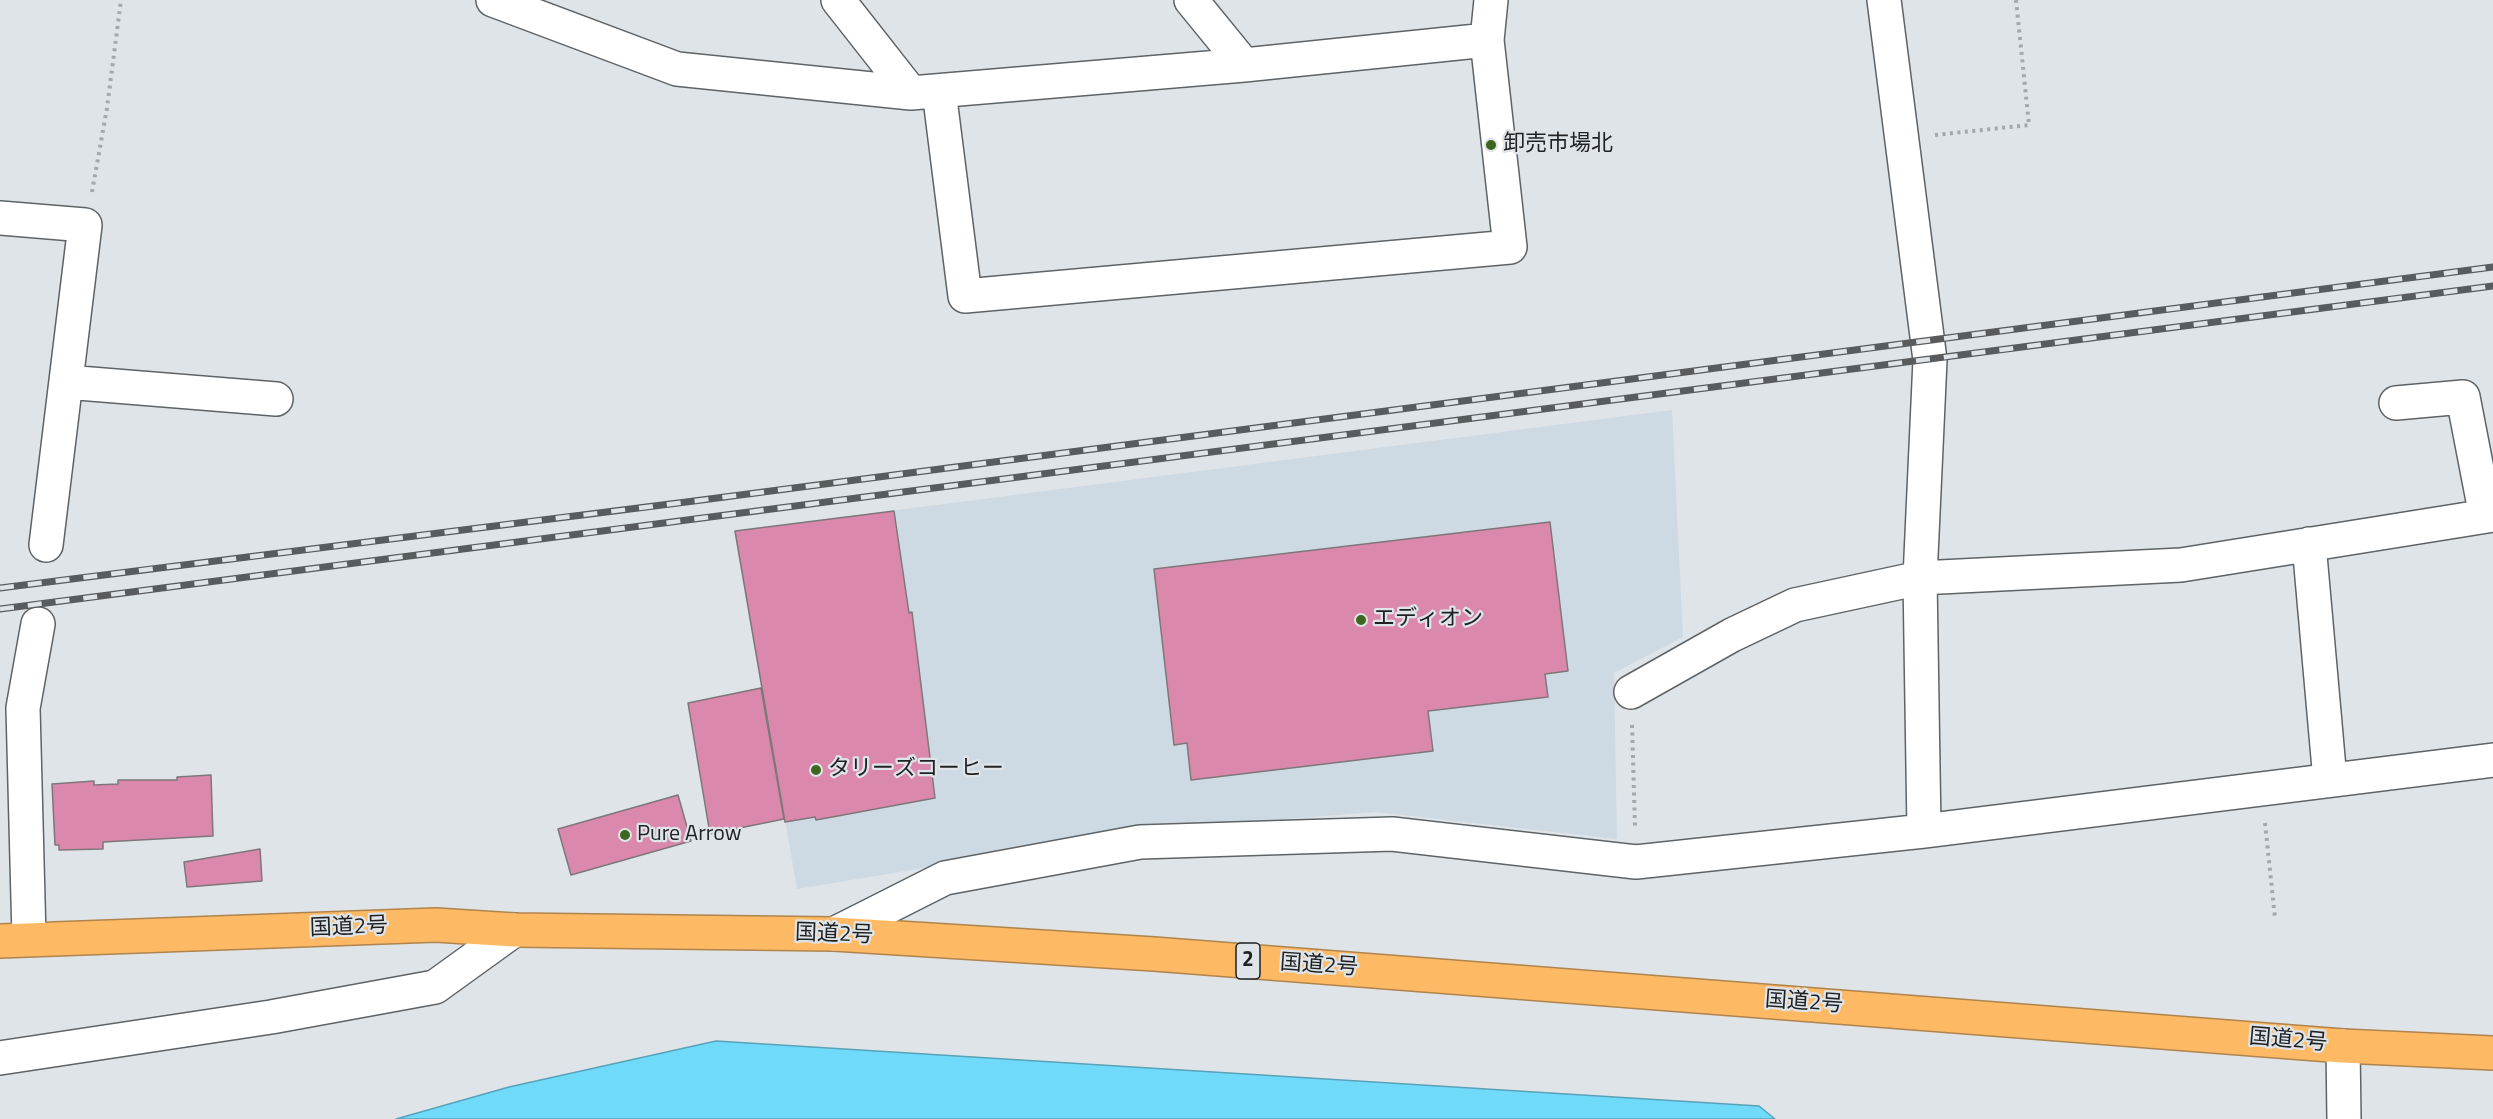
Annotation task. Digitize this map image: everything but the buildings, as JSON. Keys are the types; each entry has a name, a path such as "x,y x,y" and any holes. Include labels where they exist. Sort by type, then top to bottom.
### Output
{"highway":[{"name":"国道2号","path":"14,939 436,925 514,930 834,934 1154,954 2343,1046 2493,1053"}],"street":[{"path":"493,0 677,69 925,92 1487,40"},
{"path":"837,0 925,92 965,296 1510,247 1487,40 1491,0"},
{"path":"1191,0 1244,64"},
{"path":"1884,0 1930,360 1920,578 1924,831"},
{"path":"0,218 85,225 45,545"},
{"path":"66,382 276,399"},
{"path":"1631,692 1732,634 1795,605 1920,578 2181,565 2489,515 2463,397 2396,403"},
{"path":"2309,544 2330,780"},
{"path":"14,939 24,708 38,624"},
{"path":"834,934 945,878 1140,842 1392,834 1636,862 1924,831 2493,760"},
{"path":"0,1058 271,1017 435,987 514,930"},
{"path":"2343,1046 2344,1119"}],"path":[{"path":"85,225 107,108 122,0"},
{"path":"1902,138 2029,125 2016,0"},
{"path":"1631,692 1636,862"},
{"path":"2262,789 2275,918"}],"shaded area":[{"path":"1672,410 1683,637 1614,673 1617,839 1376,812 1158,829 797,889 735,531"}],"water":[{"path":"716,1041 1759,1106 1775,1119 396,1119 509,1087"}],"railway":[{"path":"0,588 694,501 2493,267"},
{"path":"0,609 2493,286"}],"place":[{"name":"卸売市場北","path":"1491,145"},
{"name":"エディオン","path":"1361,620"},
{"name":"タリーズコーヒー","path":"816,770"},
{"name":"Pure Arrow","path":"625,835"}]}
